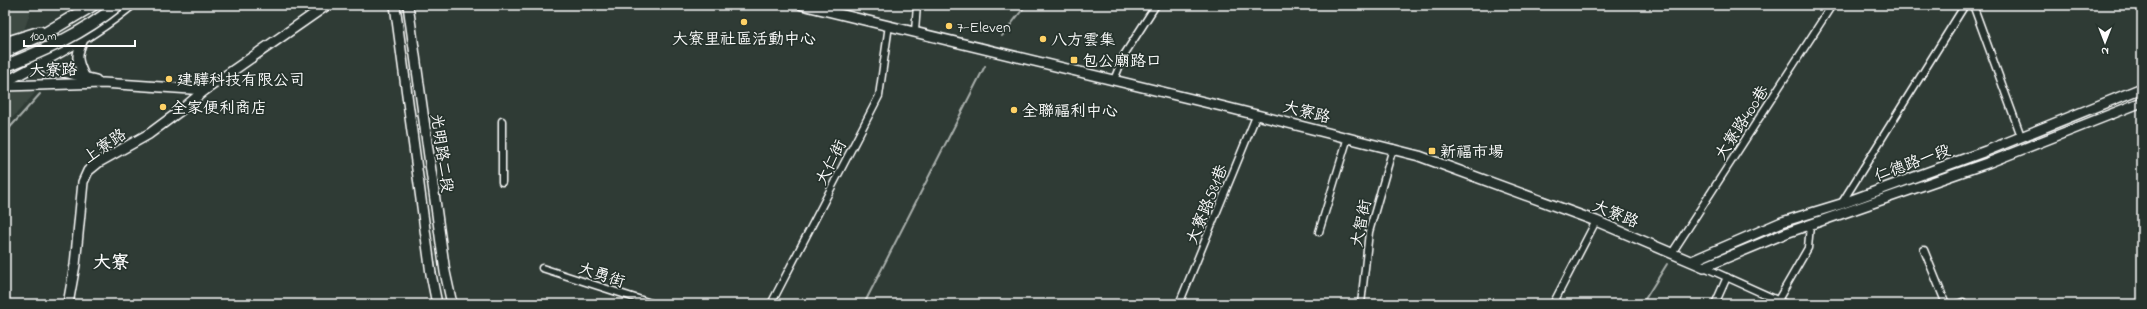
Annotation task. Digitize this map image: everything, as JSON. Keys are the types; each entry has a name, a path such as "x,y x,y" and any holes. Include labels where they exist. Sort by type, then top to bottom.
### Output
{"highway":[{"path":"5,51 46,33 93,5"},
{"path":"5,73 100,19 118,5"},
{"path":"5,48 46,33"},
{"path":"5,66 52,47"}],"street":[{"path":"5,42 44,30 85,5"},
{"path":"5,82 105,26 131,5"},
{"name":"光明路二段","path":"395,5 431,274 438,304"},
{"name":"光明路二段","path":"408,5 445,272 452,304"},
{"name":"大寮路","path":"802,5 916,31 1257,114 1427,158 1596,221 1704,266 1786,304"},
{"path":"916,31 917,5"},
{"path":"1114,80 1124,55 1156,5"},
{"name":"大寮路400巷","path":"1672,253 1832,5"},
{"path":"1841,204 1965,5"},
{"path":"1973,5 2021,136"},
{"path":"206,90 324,6"},
{"name":"大仁街","path":"771,304 879,96 888,25"},
{"path":"83,39 77,52 77,61 84,76"},
{"name":"大寮路","path":"5,56 36,66 84,76 103,83"},
{"name":"大寮路","path":"5,86 103,83 206,90"},
{"name":"仁德路一段","path":"1692,261 1782,222 1841,204 2021,136 2142,88"},
{"name":"上寮路","path":"68,304 75,265 83,182 88,171 99,162 149,134 206,90"},
{"name":"仁德路一段","path":"1704,266 1810,225 1990,162 2142,102"},
{"name":"大寮路581巷","path":"1179,304 1257,114"},
{"path":"502,121 502,182"},
{"path":"1319,232 1348,137"},
{"name":"大智街","path":"1361,304 1369,232 1393,148"},
{"path":"1553,304 1596,221"},
{"path":"1778,300 1808,248 1810,225"},
{"path":"1924,250 1946,304"},
{"name":"大勇街","path":"542,268 654,304"},
{"path":"1715,304 1727,277"}],"shaded area":[{"path":"5,5 33,5 24,30 5,37"},
{"path":"5,88 36,92 5,126"}],"waterway":[{"path":"1002,36 1026,5"},
{"path":"864,304 985,66"},
{"path":"5,133 40,94"},
{"path":"1642,304 1667,264"}],"place":[{"name":"大寮里社區活動中心","path":"744,22"},
{"name":"7-Eleven","path":"949,26"},
{"name":"八方雲集","path":"1043,39"},
{"name":"包公廟路口","path":"1074,60"},
{"name":"建驊科技有限公司","path":"169,79"},
{"name":"全家便利商店","path":"163,107"},
{"name":"全聯福利中心","path":"1014,110"},
{"name":"新福市場","path":"1432,151"}],"district":[{"name":"大寮","path":"111,262"}]}
